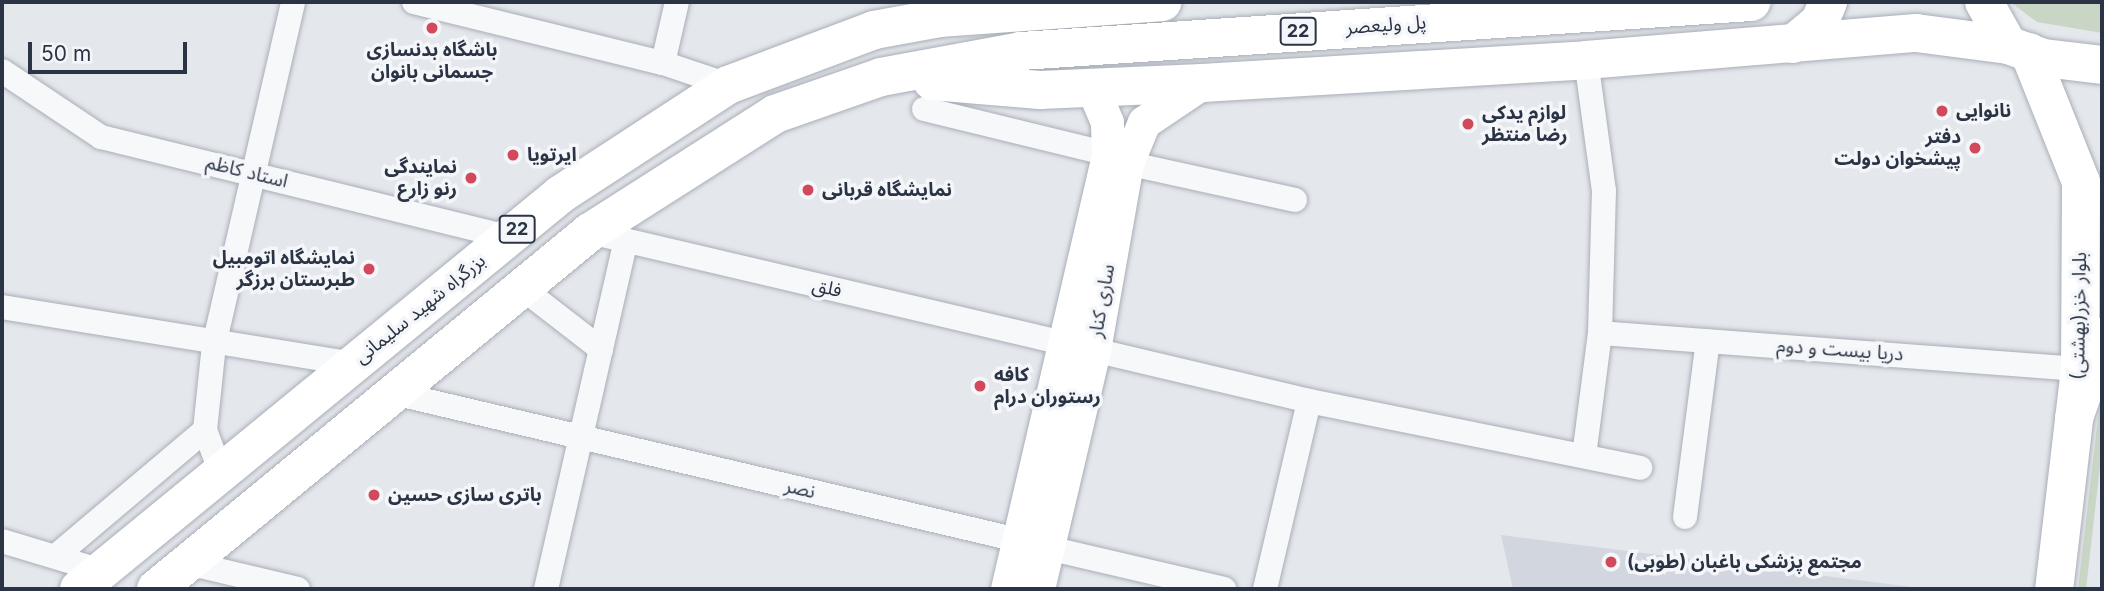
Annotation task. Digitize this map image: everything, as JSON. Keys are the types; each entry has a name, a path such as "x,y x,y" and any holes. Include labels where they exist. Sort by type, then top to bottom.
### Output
{"main road":[{"path":"940,18 978,2"},
{"name":"بزرگراه شهید سلیمانی","path":"91,580 561,194 728,85 874,30 940,18 1162,2"},
{"name":"پل ولیعصر","path":"881,77 1021,51 1751,2"},
{"path":"1793,44 1820,21 1828,2"},
{"name":"بلوار خزر(بهشتی)","path":"1984,2 2018,49 2081,182 2091,322 2080,369 2054,589"},
{"path":"881,77 1040,90 1586,60 1916,33 2102,65"},
{"name":"22","path":"156,589 590,232 775,114 881,77"},
{"name":"ساری کنار","path":"1007,589 1033,544 1079,347 1117,158 1144,122 1202,83"},
{"name":"ساری کنار","path":"1092,87 1107,122 1117,158"},
{"path":"2074,418 2102,259"},
{"name":"ساری کنار","path":"1033,544 1038,589"}],"street":[{"path":"222,473 205,430 214,345 251,173 293,2"},
{"path":"414,2 663,63 728,85"},
{"path":"663,63 677,2"},
{"path":"1584,456 1600,333 1604,191 1586,60"},
{"name":"استاد کاظم","path":"2,71 101,136 508,237"},
{"path":"924,109 1295,201"},
{"name":"فلق","path":"590,232 1309,401 1640,468"},
{"path":"546,589 626,241"},
{"path":"522,288 601,349"},
{"path":"2,307 214,345 353,364"},
{"name":"دریا بیست و دوم","path":"1600,333 2080,369"},
{"path":"1685,517 1707,341"},
{"name":"نصر","path":"394,393 1224,589"},
{"path":"1265,589 1309,401"},
{"path":"56,556 205,430"},
{"path":"2,541 56,556 91,580"},
{"path":"188,563 298,589"}],"shaded area":[{"name":"مجتمع پزشکی باغبان (طوبی)","path":"1501,535 1928,589 1513,589"}],"green space":[{"path":"2010,2 2102,2 2102,33 2037,22"},
{"path":"2102,383 2102,449 2086,589 2078,589"}],"place":[{"name":"باشگاه بدنسازی جسمانی بانوان","path":"432,28"},
{"name":"نانوایی","path":"1942,111"},
{"name":"لوازم یدکی رضا منتظر","path":"1468,124"},
{"name":"دفتر پیشخوان دولت","path":"1975,148"},
{"name":"ایرتویا","path":"513,155"},
{"name":"نمایندگی رنو زارع","path":"471,178"},
{"name":"نمایشگاه قربانی","path":"808,190"},
{"name":"نمایشگاه اتومبیل طبرستان برزگر","path":"369,269"},
{"name":"کافه رستوران درام","path":"980,386"},
{"name":"باتری سازی حسین","path":"374,495"},
{"name":"مجتمع پزشکی باغبان (طوبی)","path":"1611,562"}]}
